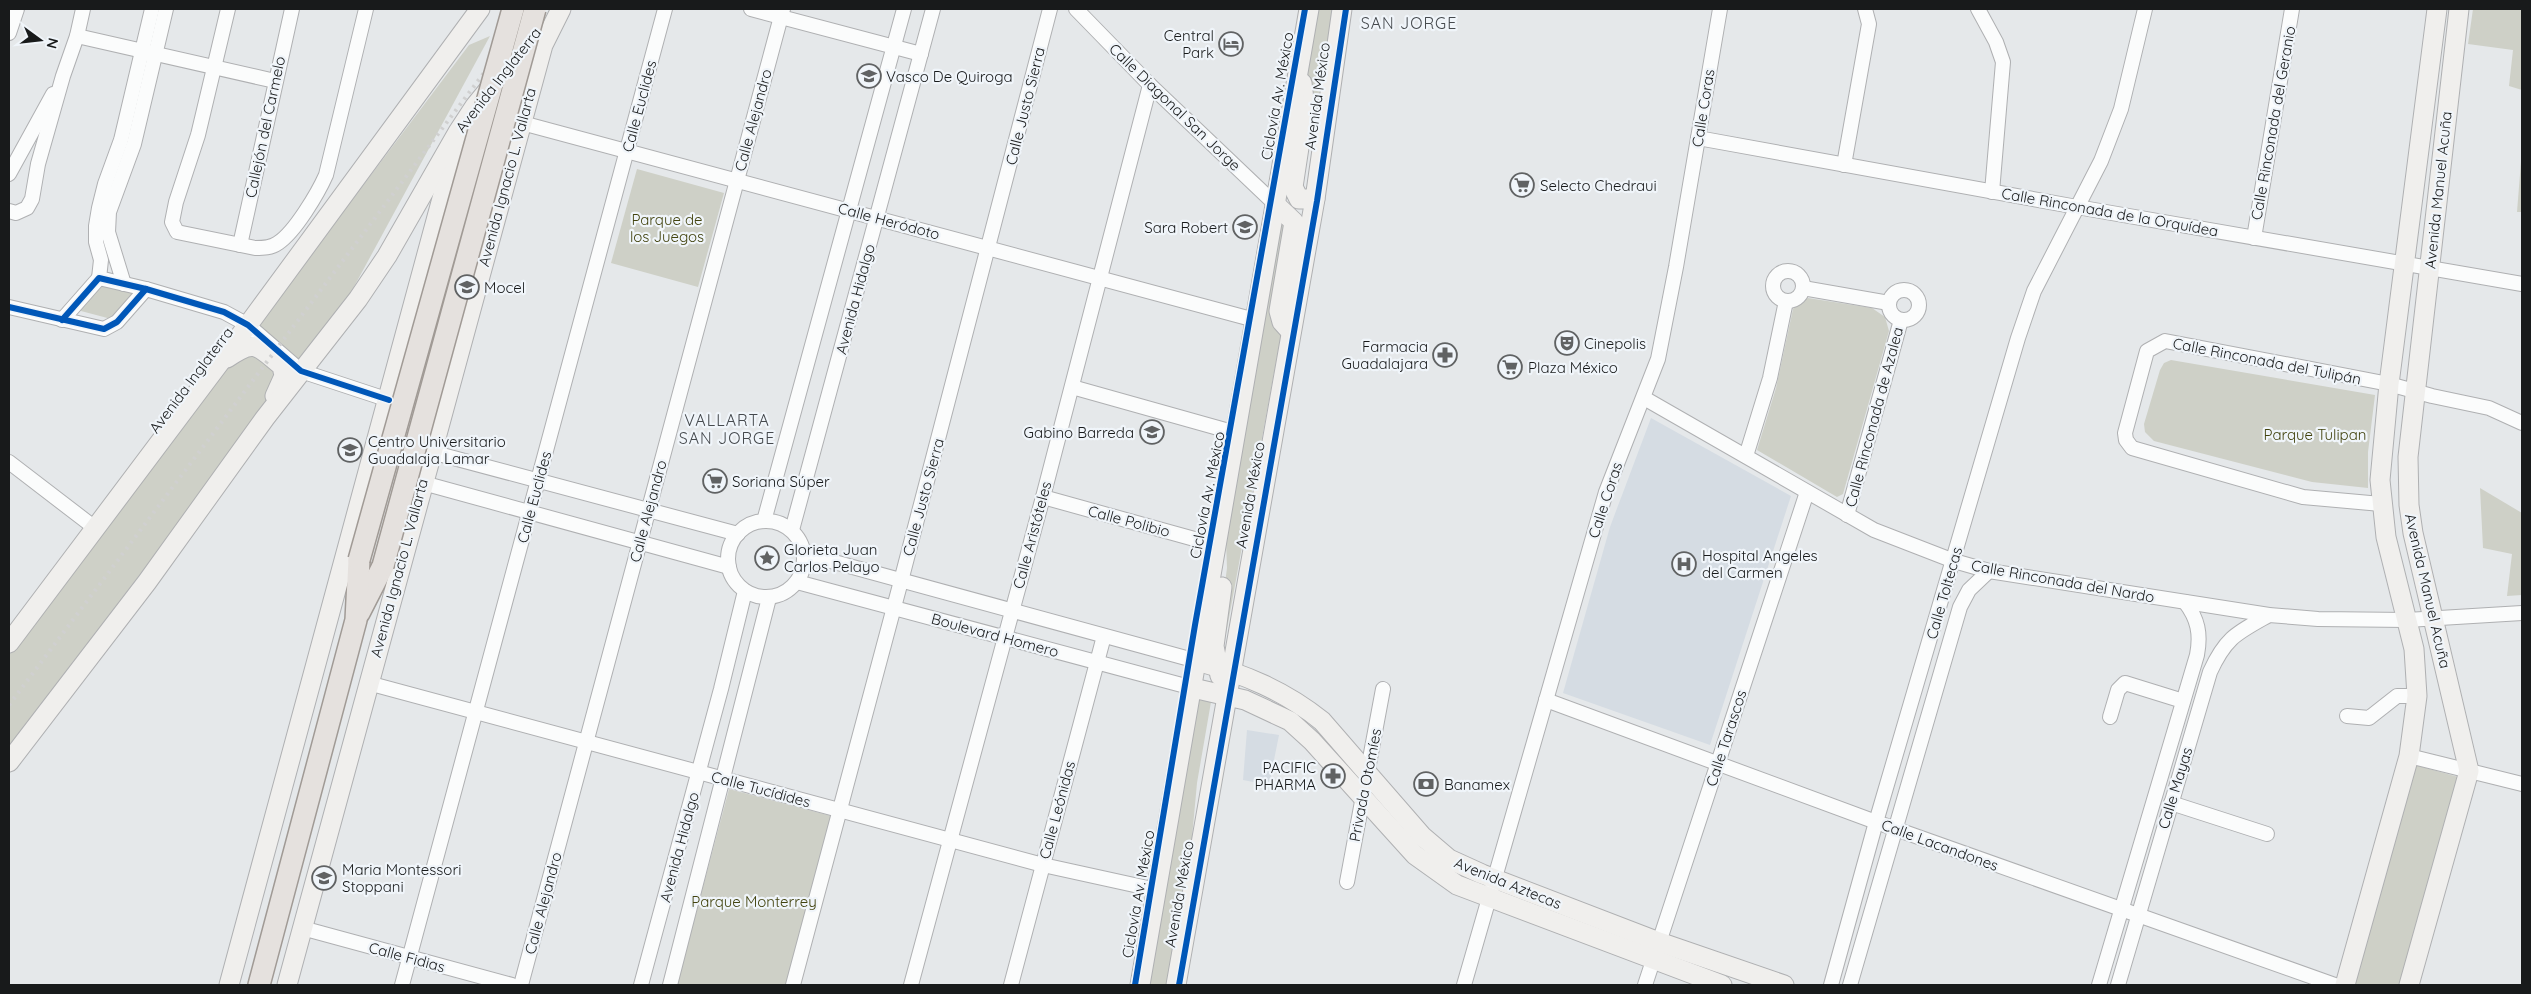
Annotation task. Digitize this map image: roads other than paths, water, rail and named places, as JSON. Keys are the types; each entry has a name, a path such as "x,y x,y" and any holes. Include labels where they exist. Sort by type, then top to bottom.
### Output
{"main road":[{"name":"Avenida Ignacio L. Vallarta","path":"356,620 359,560 513,9"},
{"name":"Avenida Ignacio L. Vallarta","path":"259,985 356,620 383,566 535,9"}],"street":[{"path":"9,33 15,9"},
{"path":"9,211 16,214 27,208 32,199 38,164 62,76 77,36 83,9"},
{"path":"124,284 119,264 109,240 109,212 134,144 149,53 152,9"},
{"path":"62,320 99,278 101,260 96,242 96,226 99,208 105,184 149,53 166,9"},
{"path":"228,9 193,154 176,202 172,222 176,232 240,245 268,248 279,243 318,193 326,175 366,9"},
{"name":"Callejón del Carmelo","path":"240,245 292,9"},
{"name":"Avenida Inglaterra","path":"11,636 248,325 480,9"},
{"name":"Avenida Inglaterra","path":"9,762 147,582 265,418 358,299 387,256 458,132 475,106 554,9"},
{"name":"Avenida Ignacio L. Vallarta","path":"287,985 422,483 543,45 561,9"},
{"name":"Calle Euclides","path":"402,985 665,9"},
{"path":"750,9 782,13 921,54"},
{"name":"Avenida Hidalgo","path":"764,521 904,9"},
{"name":"Avenida Hidalgo","path":"792,530 933,9"},
{"name":"Calle Justo Sierra","path":"793,985 901,581 1050,9"},
{"name":"Calle Diagonal San Jorge","path":"1076,9 1150,85 1275,204"},
{"name":"Avenida México","path":"1140,985 1198,661 1216,545 1309,9"},
{"name":"Avenida México","path":"1176,985 1198,858 1224,668 1291,332 1315,199 1342,9"},
{"name":"Calle Coras","path":"1464,985 1606,492 1644,398 1660,350 1720,9"},
{"path":"1844,165 1869,24 1865,9"},
{"path":"1978,9 1996,42 2003,62 1992,192"},
{"name":"Calle Toltecas","path":"1831,985 1876,822 2018,338 2034,291 2101,161 2121,109 2145,9"},
{"name":"Calle Rinconada del Geranio","path":"2254,238 2292,9"},
{"name":"Avenida Manuel Acuña","path":"2345,985 2410,756 2417,696 2415,657 2386,537 2381,504 2381,457 2437,9"},
{"name":"Avenida Manuel Acuña","path":"2410,985 2469,771 2409,505 2408,457 2459,9"},
{"name":"Calle Alejandro","path":"521,985 782,13"},
{"path":"77,36 275,81"},
{"path":"1300,64 1305,108 1293,187 1299,199 1315,199"},
{"path":"9,174 62,76"},
{"name":"Calle Aristóteles","path":"911,985 1011,610 1043,498 1150,85"},
{"path":"229,985 444,191 454,168 479,139 508,123 522,123"},
{"name":"Calle Heródoto","path":"522,123 1256,320"},
{"name":"Calle Rinconada de la Orquídea","path":"1698,138 1992,192 2522,284"},
{"path":"1275,204 1294,222 1279,312 1282,322 1291,332"},
{"path":"1782,272 1794,272 1802,281 1803,288 1797,298 1786,301 1775,294 1774,282 1782,272"},
{"path":"99,278 146,289 224,312 248,325 301,371 388,400"},
{"name":"Calle Rinconada de Azalea","path":"1803,288 1889,303"},
{"path":"9,307 97,328 111,327 146,289"},
{"path":"1903,290 1916,296 1918,303 1914,316 1901,320 1892,314 1889,303 1891,296 1903,290"},
{"path":"1746,456 1770,378 1786,301"},
{"name":"Calle Rinconada de Azalea","path":"1847,515 1901,320"},
{"name":"Calle Rinconada del Tulipán","path":"2381,504 2321,500 2283,493 2135,450 2128,443 2125,433 2147,351 2165,341 2389,384 2415,392 2489,408 2522,423"},
{"path":"217,365 245,346 259,348 282,366 284,376 265,418"},
{"path":"1072,387 1236,433"},
{"name":"Calle Rinconada del Nardo","path":"1644,398 1874,530 1954,561 1989,571 2269,616 2318,619 2407,620 2522,613"},
{"path":"431,452 738,534"},
{"path":"9,462 95,528"},
{"path":"422,483 729,567"},
{"name":"Calle Tarascos","path":"1645,985 1807,492"},
{"name":"Calle Polibio","path":"1043,498 1216,545"},
{"path":"764,521 783,525 792,530 798,537 804,554 803,569 797,582 790,590 769,598 756,597 745,591 732,576 729,567 729,549 738,534 754,523 764,521"},
{"path":"1216,545 1222,555 1225,566 1214,646 1224,668"},
{"name":"Boulevard Homero","path":"804,554 1198,661"},
{"name":"Calle Toltecas","path":"1850,985 1960,607 1969,590 1989,571"},
{"name":"Boulevard Homero","path":"797,582 1193,688"},
{"name":"Avenida Hidalgo","path":"641,985 699,772 745,591"},
{"name":"Avenida Hidalgo","path":"670,985 769,598"},
{"name":"Calle Mayas","path":"2099,985 2200,641 2194,614 2185,602"},
{"name":"Calle Mayas","path":"2118,985 2210,672 2225,643 2237,633 2269,616"},
{"name":"Calle Leónidas","path":"1011,985 1104,636"},
{"path":"1198,661 1220,694"},
{"name":"Avenida Aztecas","path":"1198,661 1224,668 1285,694 1308,710 1322,722 1434,848 1466,868 1659,942 1784,985"},
{"name":"Calle Tucídides","path":"368,683 1043,865 1157,890"},
{"path":"2110,717 2118,690 2125,683 2183,701"},
{"name":"Avenida Aztecas","path":"1193,688 1220,694 1264,708 1290,720 1312,741 1426,865 1457,884 1488,898 1722,985"},
{"name":"Privada Otomíes","path":"1347,882 1383,688"},
{"path":"2347,716 2369,718 2397,696 2417,696"},
{"name":"Calle Lacandones","path":"1546,700 1876,822 2335,985"},
{"path":"2410,756 2522,784"},
{"path":"2171,803 2267,834"},
{"name":"Calle Fidias","path":"302,928 512,985"}],"railway":[{"path":"9,705 532,9"}],"place":[{"name":"Central Park","path":"1231,44"},
{"name":"Vasco De Quiroga","path":"869,76"},
{"name":"Selecto Chedraui","path":"1522,185"},
{"name":"Sara Robert","path":"1245,227"},
{"name":"Mocel","path":"467,287"},
{"name":"Cinepolis","path":"1567,343"},
{"name":"Farmacia Guadalajara","path":"1445,355"},
{"name":"Plaza México","path":"1510,367"},
{"name":"Gabino Barreda","path":"1152,432"},
{"name":"Centro Universitario Guadalaja Lamar","path":"350,450"},
{"name":"Soriana Súper","path":"715,481"},
{"name":"Glorieta Juan Carlos Pelayo","path":"767,558"},
{"name":"Hospital Angeles del Carmen","path":"1684,564"},
{"name":"PACIFIC PHARMA","path":"1333,776"},
{"name":"Banamex","path":"1426,784"},
{"name":"Maria Montessori Stoppani","path":"324,878"}],"district":[{"name":"SAN JORGE","path":"1409,23"},
{"name":"VALLARTA SAN JORGE","path":"727,429"}],"park label":[{"name":"Parque de los Juegos","path":"667,228"},
{"name":"Parque Tulipan","path":"2315,434"},
{"name":"Parque Monterrey","path":"754,901"}]}
